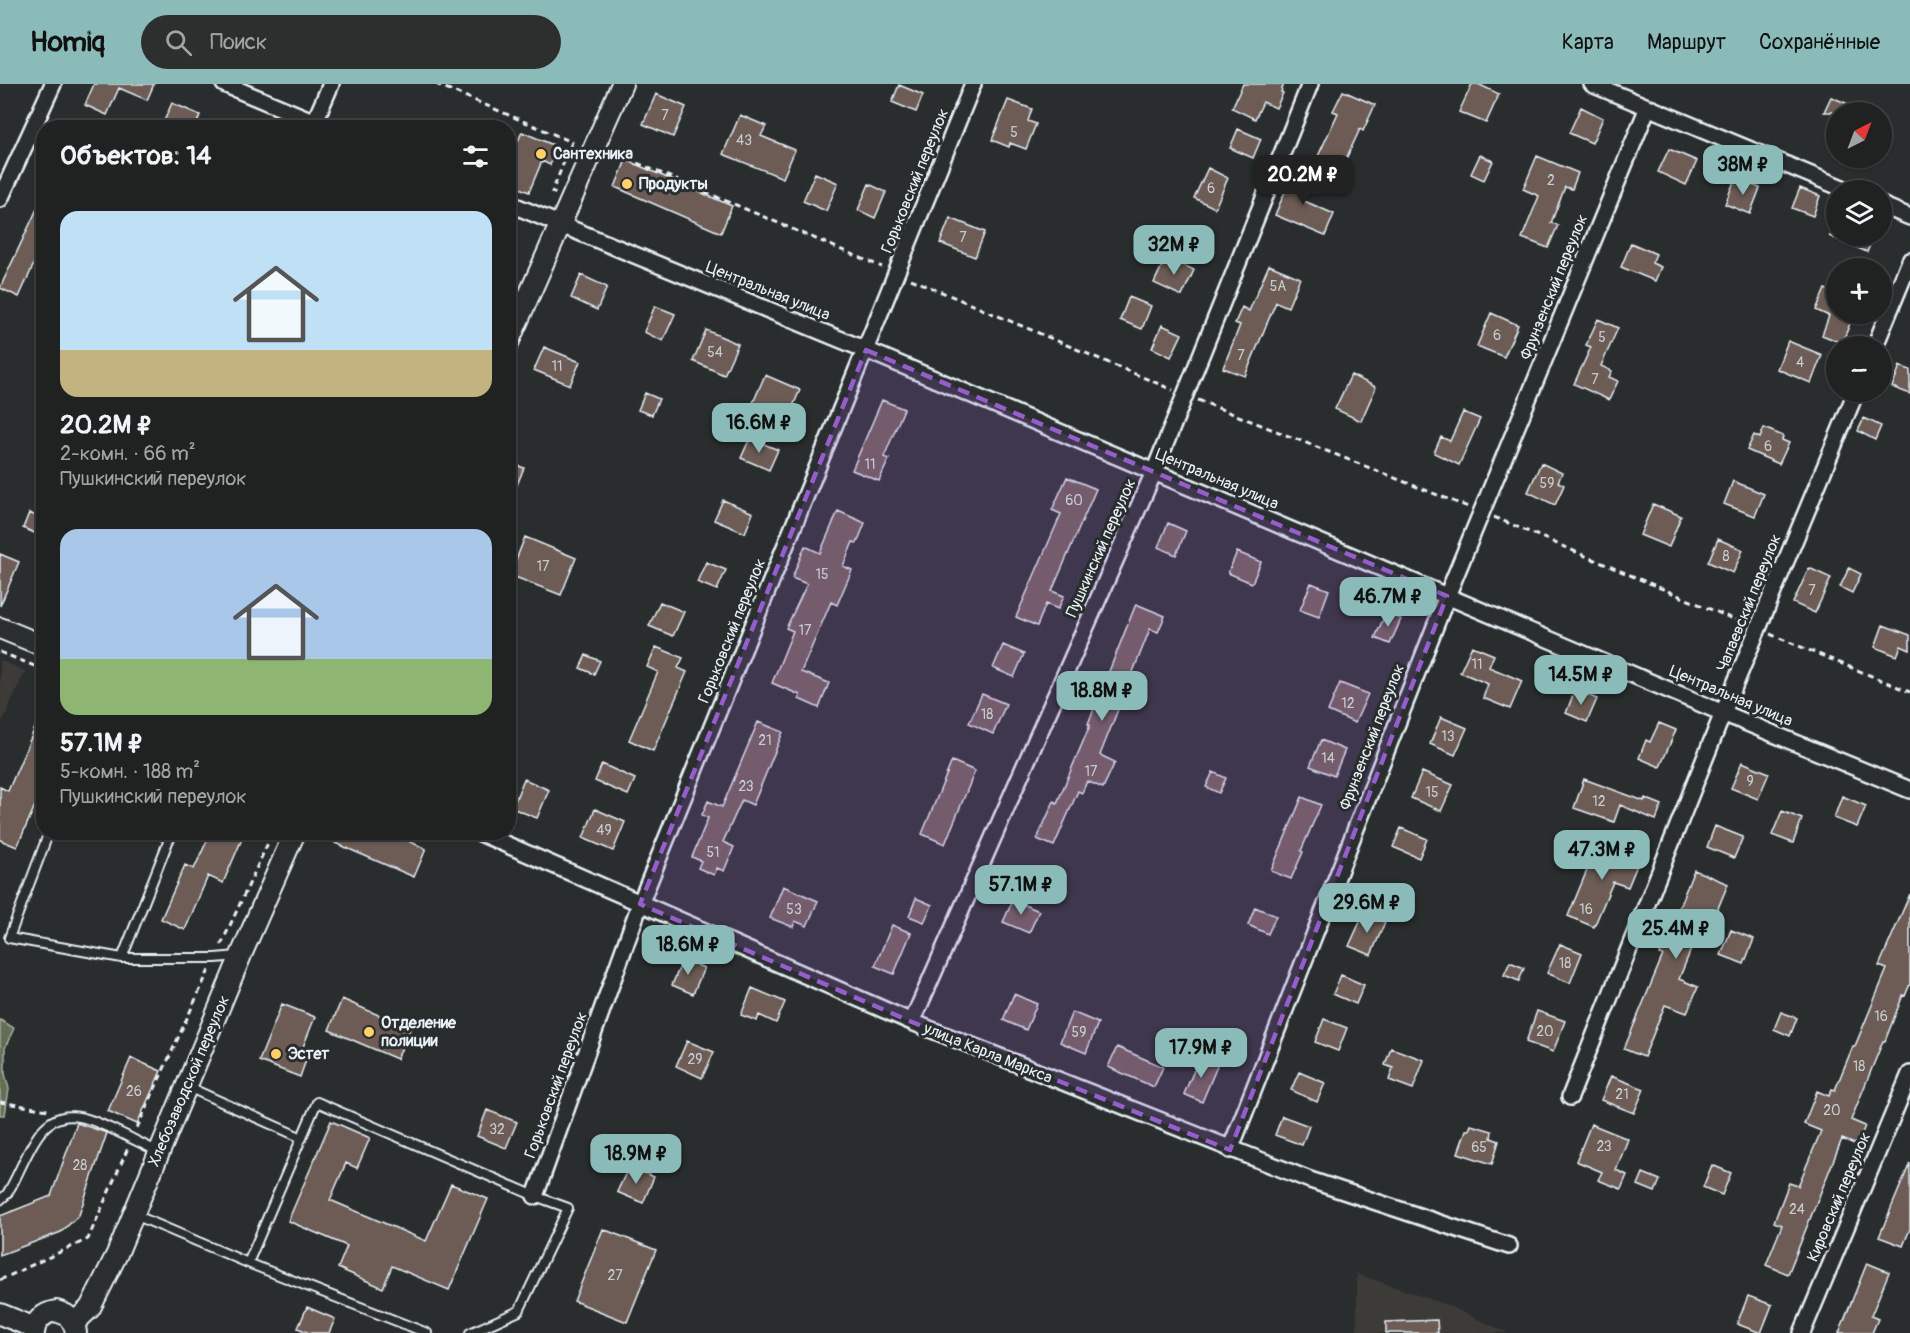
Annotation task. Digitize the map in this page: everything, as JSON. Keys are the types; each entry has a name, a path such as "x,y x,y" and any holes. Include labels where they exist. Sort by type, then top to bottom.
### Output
{"street":[{"path":"36,120 53,84"},
{"path":"224,84 307,120"},
{"path":"320,120 331,84"},
{"path":"516,325 622,84"},
{"name":"Горьковский переулок","path":"535,1196 640,904 973,84"},
{"name":"Пушкинский переулок","path":"912,1022 1154,472 1310,84"},
{"path":"1592,84 1826,182"},
{"name":"Фрунзенский переулок","path":"1230,1150 1447,596 1648,107"},
{"path":"0,199 36,121"},
{"name":"Центральная улица","path":"516,207 866,350 1910,790"},
{"path":"1892,210 1910,217"},
{"path":"1879,336 1910,261"},
{"name":"Чапаевский переулок","path":"1570,1097 1723,713 1852,402"},
{"path":"0,628 36,643"},
{"name":"Хлебозаводской переулок","path":"75,1328 90,1308 117,1254 241,955 291,840"},
{"name":"улица Карла Маркса","path":"496,840 912,1022 1230,1150 1310,1180 1509,1246"},
{"name":"Кировский переулок","path":"1802,1333 1910,1074"},
{"path":"0,1314 34,1330 43,1316 56,1311 63,1313 75,1328"}],"lane":[{"path":"46,840 9,938 123,958 215,958 241,955"},
{"path":"123,958 169,840"},
{"path":"188,1087 302,1138"},
{"path":"248,1263 317,1101 535,1196 568,1208 519,1311 470,1333"},
{"path":"0,1200 7,1194 37,1136 57,1119 74,1115 88,1118 160,1153"},
{"path":"134,1214 248,1263 427,1333"}],"path":[{"path":"436,84 572,142 552,192 571,199"},
{"path":"608,162 612,153 1185,395 1481,512 1910,692"},
{"path":"0,652 36,667"},
{"path":"0,1280 88,1239 269,840"},
{"path":"0,1102 74,1115"}],"highlighted area":[{"path":"866,350 1447,596 1230,1150 912,1022 640,904"}],"shaded area":[{"path":"0,660 25,671 0,726"},
{"path":"1357,1274 1447,1305 1508,1333 1357,1333"}],"green space":[{"path":"0,1020 14,1028 5,1048 5,1074 9,1089 5,1115 0,1115"}],"building":[{"path":"94,84 154,84 147,100 119,88 107,115 85,105"},
{"path":"1243,84 1284,84 1281,92 1283,93 1276,108 1263,102 1255,119 1232,108"},
{"path":"1472,84 1478,84 1499,94 1486,123 1459,112"},
{"path":"899,85 923,95 916,112 892,102"},
{"path":"1343,91 1375,105 1363,131 1360,129 1338,176 1314,165 1338,113 1333,111"},
{"path":"656,94 686,107 673,137 643,124"},
{"path":"1831,97 1843,102 1829,102"},
{"path":"1008,100 1032,109 1028,121 1036,124 1026,149 1010,143 1009,147 992,140"},
{"path":"172,103 200,115 198,120 165,120"},
{"path":"1581,107 1603,118 1592,143 1569,133"},
{"path":"740,115 766,126 761,136 795,150 783,178 723,154"},
{"path":"1238,129 1261,139 1253,158 1230,148"},
{"path":"522,132 558,147 550,165 542,161 529,192 516,186 516,146"},
{"path":"1669,149 1697,161 1686,185 1658,172"},
{"path":"1480,155 1493,161 1484,180 1471,174"},
{"path":"1537,156 1578,173 1572,189 1565,187 1551,223 1558,225 1548,248 1522,238 1539,196 1523,189"},
{"path":"626,160 732,206 721,233 615,187"},
{"path":"1208,168 1228,178 1215,208 1194,198"},
{"path":"1295,168 1313,176 1302,200 1334,214 1325,236 1275,215"},
{"path":"815,173 838,183 826,211 803,201"},
{"path":"1735,179 1760,188 1750,214 1725,204"},
{"path":"869,184 886,192 875,218 858,210"},
{"path":"1800,188 1820,196 1813,216 1792,208"},
{"path":"36,211 36,259 19,297 0,288"},
{"path":"950,218 985,232 975,257 940,243"},
{"path":"1631,243 1656,254 1652,263 1661,267 1655,281 1621,267"},
{"path":"1853,246 1870,246 1867,252"},
{"path":"1166,257 1194,270 1182,296 1154,283"},
{"path":"1269,265 1300,278 1288,307 1276,302 1245,376 1223,368 1240,325 1235,323 1242,307 1249,311"},
{"path":"581,275 607,287 597,310 571,298"},
{"path":"1825,289 1826,289 1826,315 1816,310"},
{"path":"1129,297 1151,306 1142,329 1120,320"},
{"path":"655,306 675,314 663,341 644,332"},
{"path":"1491,313 1518,325 1504,357 1477,346"},
{"path":"1598,319 1618,328 1601,366 1612,371 1609,377 1618,381 1609,400 1574,384 1591,347 1586,345"},
{"path":"1826,324 1850,324 1845,336 1822,335"},
{"path":"1162,325 1182,334 1171,357 1152,348"},
{"path":"706,330 738,344 724,375 693,361"},
{"path":"1788,341 1822,355 1811,383 1777,369"},
{"path":"544,347 580,362 570,385 534,370"},
{"path":"1900,366 1910,370 1910,394 1892,387"},
{"path":"765,375 800,390 787,420 752,405"},
{"path":"1351,375 1376,387 1361,421 1335,409"},
{"path":"645,393 659,399 652,415 638,410"},
{"path":"882,400 904,409 884,457 889,459 879,481 852,470"},
{"path":"1463,412 1480,419 1459,465 1434,453 1441,437 1450,441"},
{"path":"1864,418 1881,426 1875,440 1858,431"},
{"path":"1764,428 1783,436 1782,440 1789,443 1779,464 1747,450 1754,435 1760,438"},
{"path":"750,438 778,450 769,470 741,458"},
{"path":"1541,463 1562,473 1558,482 1564,485 1555,505 1528,492"},
{"path":"516,465 524,468 516,487"},
{"path":"1067,477 1096,489 1052,591 1064,596 1058,609 1046,604 1037,626 1016,617 1061,514 1052,510"},
{"path":"1733,481 1764,494 1755,516 1724,504"},
{"path":"723,500 753,513 745,533 714,520"},
{"path":"1653,504 1681,516 1669,547 1640,535"},
{"path":"838,511 865,523 857,543 853,542 843,566 852,570 837,605 831,602 801,672 829,683 819,708 799,699 800,695 772,683 793,631 786,628 807,584 792,578 805,546 820,553"},
{"path":"29,513 36,516 36,534 23,528"},
{"path":"1168,523 1186,531 1176,555 1158,547"},
{"path":"525,537 576,558 561,595 516,577 516,560"},
{"path":"1718,539 1743,550 1733,573 1708,562"},
{"path":"1237,552 1261,562 1252,583 1228,573"},
{"path":"0,554 19,562 0,606"},
{"path":"706,562 726,570 717,590 697,582"},
{"path":"1809,568 1831,578 1815,613 1793,603"},
{"path":"1849,568 1861,574 1852,593 1840,587"},
{"path":"1311,583 1329,590 1319,617 1300,610"},
{"path":"660,602 684,612 673,636 649,626"},
{"path":"1136,604 1165,616 1158,632 1150,629 1100,755 1115,762 1103,788 1087,781 1082,793 1078,791 1054,846 1037,839 1054,801 1057,803 1090,725 1088,724"},
{"path":"1386,612 1401,619 1390,644 1375,638"},
{"path":"1883,625 1910,635 1910,650 1901,646 1897,656 1875,647"},
{"path":"1003,645 1024,654 1014,677 993,668"},
{"path":"1472,646 1494,655 1489,667 1522,681 1510,709 1483,698 1488,684 1460,672"},
{"path":"656,647 683,658 678,668 687,672 653,751 629,740 658,672 647,667"},
{"path":"586,655 600,661 594,674 580,668"},
{"path":"1340,683 1368,694 1355,723 1328,711"},
{"path":"1575,690 1597,699 1587,722 1566,713"},
{"path":"982,694 1006,704 993,734 969,723"},
{"path":"1441,717 1467,728 1455,755 1430,744"},
{"path":"758,722 783,732 753,805 742,800 723,842 734,847 724,871 717,868 714,875 698,868 701,861 692,857 708,818 702,815 708,801 722,807"},
{"path":"1659,723 1676,730 1660,767 1639,758 1646,740 1650,742"},
{"path":"36,726 36,803 17,847 0,840 0,787 8,791"},
{"path":"1321,740 1345,750 1334,776 1310,766"},
{"path":"952,761 975,771 945,844 922,834"},
{"path":"1742,762 1769,773 1758,799 1731,788"},
{"path":"602,764 635,779 628,795 595,781"},
{"path":"1213,772 1226,778 1219,793 1206,787"},
{"path":"1422,772 1453,785 1441,811 1411,798"},
{"path":"524,779 549,790 537,818 516,810 516,798"},
{"path":"1584,779 1644,801 1645,798 1662,805 1656,820 1620,805 1614,822 1574,808"},
{"path":"1842,796 1866,806 1857,827 1834,818"},
{"path":"1302,797 1321,805 1291,879 1271,871"},
{"path":"595,809 625,822 613,851 583,838"},
{"path":"1782,811 1802,819 1793,843 1772,835"},
{"path":"1715,826 1743,837 1734,858 1707,847"},
{"path":"1401,828 1427,839 1419,858 1393,847"},
{"path":"1600,839 1622,847 1621,850 1640,858 1628,887 1613,882 1594,927 1568,916"},
{"path":"207,840 242,840 223,883 208,876 185,930 161,919 185,865 194,869"},
{"path":"336,840 406,840 426,849 414,877 335,843"},
{"path":"1694,870 1728,884 1716,913 1707,910 1679,979 1698,987 1687,1013 1665,1005 1644,1057 1624,1049 1663,955 1660,954"},
{"path":"783,886 818,901 807,926 795,921 793,927 770,918"},
{"path":"1910,894 1910,984 1905,996 1903,995 1885,1041 1883,1041 1851,1120 1865,1126 1857,1145 1842,1139 1788,1274 1766,1265 1782,1225 1774,1222 1789,1183 1798,1186 1821,1131 1804,1124 1817,1091 1829,1096 1832,1089 1835,1090 1887,969 1879,966"},
{"path":"916,898 932,905 924,922 909,916"},
{"path":"1013,900 1039,911 1029,933 1003,922"},
{"path":"1255,907 1276,916 1268,934 1248,925"},
{"path":"1364,913 1385,922 1371,955 1349,946"},
{"path":"892,925 911,933 894,974 875,966"},
{"path":"1731,930 1754,939 1744,964 1721,955"},
{"path":"1560,944 1582,953 1570,983 1547,973"},
{"path":"683,959 704,968 693,994 672,985"},
{"path":"1510,962 1524,968 1519,981 1504,975"},
{"path":"1341,975 1364,985 1356,1004 1333,994"},
{"path":"752,988 785,1002 776,1023 759,1015 757,1021 741,1015"},
{"path":"1014,994 1037,1004 1026,1030 1003,1020"},
{"path":"342,999 410,1029 397,1059 329,1030"},
{"path":"282,1004 315,1017 299,1057 306,1060 300,1077 259,1061"},
{"path":"1537,1011 1565,1021 1553,1052 1526,1042"},
{"path":"1072,1012 1098,1023 1086,1053 1060,1042"},
{"path":"1781,1012 1797,1018 1790,1036 1774,1029"},
{"path":"1324,1019 1347,1028 1338,1051 1315,1042"},
{"path":"687,1041 714,1052 702,1078 676,1066"},
{"path":"1117,1047 1163,1067 1154,1087 1108,1067"},
{"path":"1391,1048 1424,1060 1413,1089 1389,1080 1393,1068 1385,1065"},
{"path":"1200,1056 1218,1064 1202,1102 1184,1094"},
{"path":"131,1058 161,1071 137,1124 108,1111"},
{"path":"1299,1072 1325,1083 1317,1102 1291,1090"},
{"path":"1611,1076 1644,1089 1634,1113 1601,1100"},
{"path":"487,1110 517,1122 506,1148 477,1136"},
{"path":"1282,1116 1309,1126 1302,1145 1275,1135"},
{"path":"331,1121 370,1138 357,1168 346,1163 330,1200 426,1241 451,1184 488,1199 449,1290 392,1266 383,1288 338,1268 347,1246 288,1221"},
{"path":"77,1123 107,1133 79,1215 61,1232 0,1255 0,1216 51,1196"},
{"path":"1591,1124 1628,1139 1616,1170 1627,1175 1621,1189 1598,1180 1602,1172 1576,1161"},
{"path":"1471,1125 1492,1131 1491,1138 1499,1141 1492,1164 1458,1153 1466,1130 1469,1130"},
{"path":"1910,1163 1910,1229 1903,1246 1879,1237"},
{"path":"1712,1165 1731,1173 1722,1195 1703,1187"},
{"path":"629,1166 654,1177 643,1203 617,1192"},
{"path":"1643,1173 1660,1180 1655,1192 1638,1185"},
{"path":"603,1229 656,1250 627,1322 574,1301"},
{"path":"1867,1263 1889,1272 1871,1316 1878,1319 1872,1333 1839,1333"},
{"path":"1748,1296 1772,1305 1761,1333 1737,1324"},
{"path":"307,1307 335,1319 329,1333 309,1333 298,1328"},
{"path":"1437,1320 1438,1333 1386,1333 1386,1322"}],"place":[{"name":"Сантехника","path":"541,154"},
{"name":"Продукты","path":"627,184"},
{"name":"Отделение полиции","path":"369,1032"},
{"name":"Эстет","path":"276,1054"}]}
